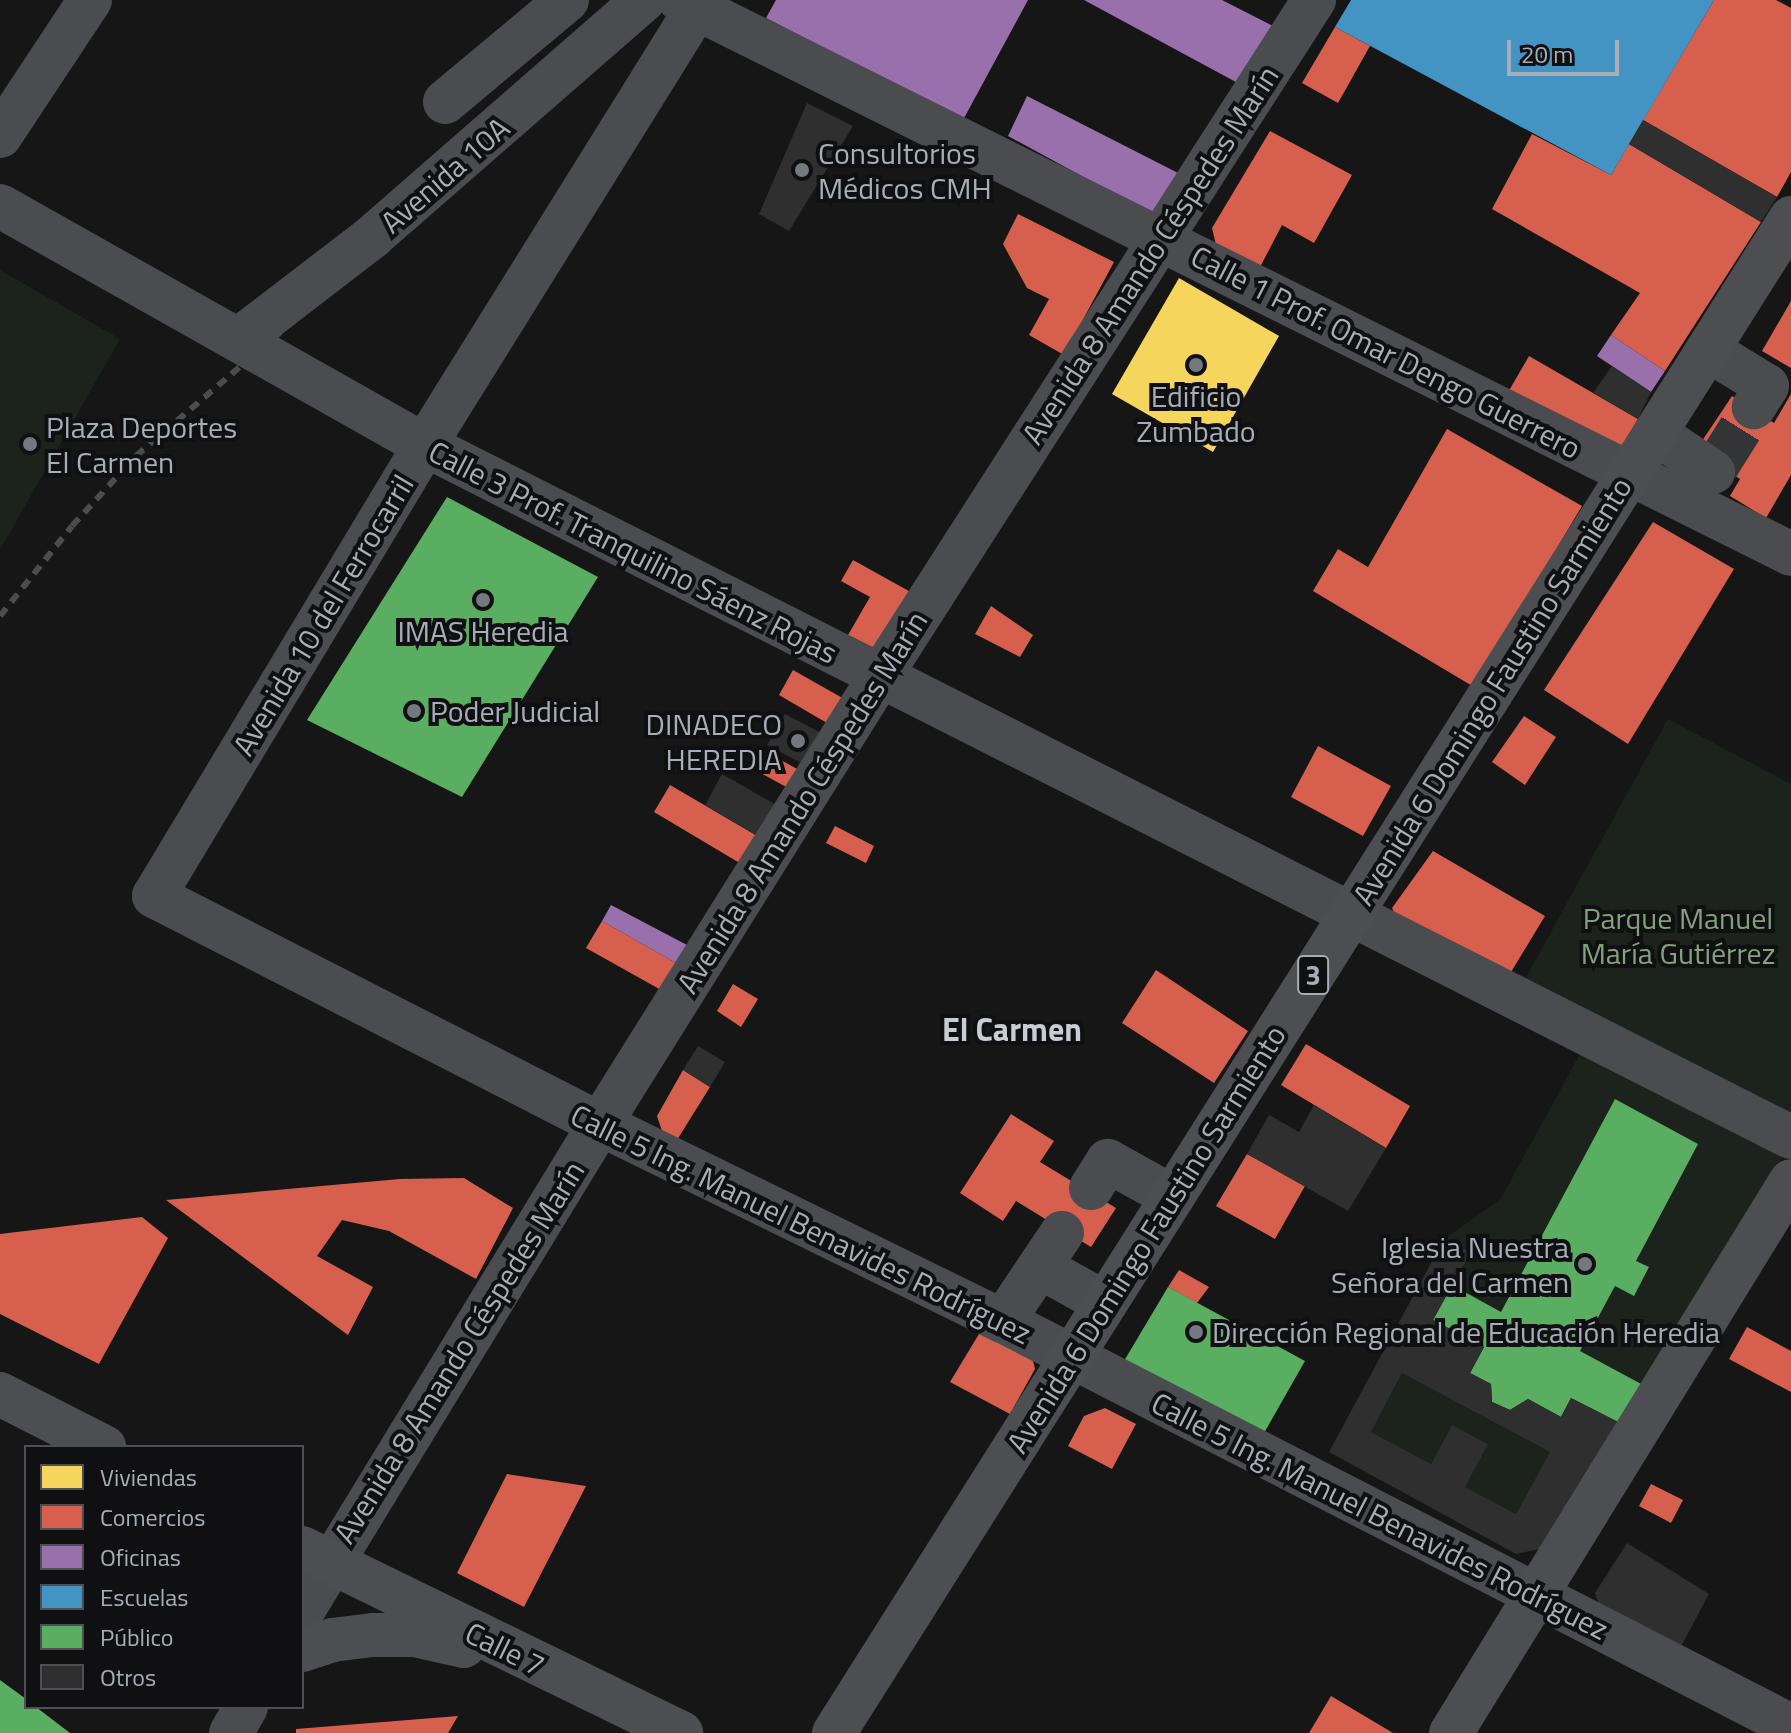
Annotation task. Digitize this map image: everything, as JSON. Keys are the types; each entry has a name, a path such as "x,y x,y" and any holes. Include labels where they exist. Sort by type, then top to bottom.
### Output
{"main road":[{"name":"Avenida 6 Domingo Faustino Sarmiento","path":"834,1733 1791,218"},
{"path":"1451,1733 1791,1181"},
{"path":"0,1394 100,1445"},
{"name":"Calle 7","path":"316,1555 681,1733"},
{"path":"304,1649 332,1640 415,1635 528,1661"}],"street":[{"path":"0,136 90,0"},
{"path":"445,102 567,0"},
{"name":"Avenida 10A","path":"238,340 372,237 644,0"},
{"name":"Avenida 8 Amando Céspedes Marín","path":"304,1604 316,1555 600,1124 879,678 1314,0"},
{"name":"Calle 1 Prof. Omar Dengo Guerrero","path":"689,4 1629,474 1708,481 1791,554"},
{"name":"Avenida 10 del Ferrocarril","path":"154,896 689,4"},
{"name":"Calle 3 Prof. Tranquilino Sáenz Rojas","path":"0,206 425,445 1350,917 1791,1137"},
{"path":"1708,350 1767,386 1754,407"},
{"path":"1655,433 1708,481"},
{"name":"Calle 5 Ing. Manuel Benavides Rodríguez","path":"154,896 600,1124 1003,1321 1071,1359 1791,1726"},
{"path":"1091,1188 1108,1161 1173,1197"},
{"path":"1003,1321 1051,1250 1105,1303"},
{"path":"209,1733 223,1709"},
{"path":"231,1733 245,1709"}],"green space":[{"name":"Plaza Deportes El Carmen","path":"0,270 120,339 0,550"},
{"name":"Parque Manuel María Gutiérrez","path":"1668,719 1791,784 1791,1122 1523,983"},
{"path":"1581,1052 1785,1155 1643,1385 1580,1351 1615,1286 1634,1295 1649,1268 1636,1261 1697,1144 1615,1099 1501,1312 1452,1285 1444,1239 1500,1200"},
{"path":"1402,1373 1550,1452 1516,1514 1465,1487 1487,1443 1452,1425 1431,1464 1371,1432"}],"building: Viviendas":[{"name":"Edificio Zumbado","path":"1179,278 1279,336 1213,452 1112,394"}],"building: Comercios":[{"path":"1714,0 1776,0 1791,8 1791,172 1777,197 1643,120"},
{"path":"1335,27 1370,46 1338,103 1302,83"},
{"path":"1270,131 1352,175 1314,243 1282,225 1258,271 1217,249 1212,228"},
{"path":"1532,134 1611,175 1629,144 1761,222 1665,371 1611,335 1640,293 1492,209"},
{"path":"1018,214 1114,262 1064,355 1029,335 1049,299 1027,288 1003,244"},
{"path":"1791,301 1791,368 1762,351"},
{"path":"1529,356 1638,419 1623,445 1597,445 1507,394"},
{"path":"1791,394 1791,475 1766,518 1730,496 1740,479 1696,450 1732,396 1774,423"},
{"path":"1447,429 1582,506 1474,687 1313,591 1338,549 1368,567"},
{"path":"1653,522 1734,569 1628,744 1544,690"},
{"path":"853,560 916,595 888,641 872,647 848,635 870,597 841,581"},
{"path":"991,606 1033,635 1020,657 975,634"},
{"path":"793,670 846,700 832,726 779,695"},
{"path":"1524,716 1556,737 1525,785 1492,762"},
{"path":"1318,746 1391,786 1363,836 1291,797"},
{"path":"770,754 799,770 788,788 759,772"},
{"path":"670,785 759,837 743,865 654,812"},
{"path":"835,826 874,846 866,863 826,843"},
{"path":"1433,851 1545,916 1505,982 1399,925 1392,908"},
{"path":"602,921 676,963 661,990 586,948"},
{"path":"1156,970 1248,1031 1214,1083 1122,1023"},
{"path":"733,984 758,999 741,1027 717,1011"},
{"path":"1306,1044 1410,1106 1386,1148 1281,1085"},
{"path":"683,1070 710,1087 677,1140 662,1131 657,1116"},
{"path":"1011,1114 1054,1141 1040,1162 1116,1208 1091,1247 1016,1201 1003,1221 960,1193"},
{"path":"1247,1154 1305,1186 1275,1239 1216,1206"},
{"path":"464,1178 513,1208 476,1279 389,1231 342,1220 317,1256 373,1287 348,1335 166,1200 400,1179"},
{"path":"142,1217 168,1238 99,1364 0,1314 0,1234"},
{"path":"1179,1270 1209,1287 1197,1303 1168,1287"},
{"path":"1747,1327 1791,1351 1791,1392 1729,1359"},
{"path":"982,1329 1031,1353 1035,1369 1010,1414 950,1382"},
{"path":"1105,1408 1136,1424 1112,1469 1068,1446 1084,1416"},
{"path":"507,1474 586,1486 524,1607 457,1573"},
{"path":"1651,1484 1683,1500 1671,1523 1639,1506"},
{"path":"1331,1696 1393,1733 1309,1733"},
{"path":"458,1716 448,1733 296,1733 296,1729"}],"building: Oficinas":[{"path":"776,0 1028,0 963,120 766,18"},
{"path":"1084,0 1222,0 1283,31 1247,88"},
{"path":"1027,96 1180,174 1157,217 1008,136"},
{"path":"1611,335 1665,371 1651,392 1597,356"},
{"path":"611,905 687,945 676,963 602,921"}],"building: Escuelas":[{"path":"1351,0 1714,0 1611,175 1335,27"}],"building: Público":[{"path":"447,497 598,577 462,797 307,720"},
{"name":"Iglesia Nuestra Señora del Carmen","path":"1615,1099 1698,1144 1636,1261 1649,1267 1634,1296 1615,1286 1580,1351 1643,1385 1620,1423 1571,1398 1561,1417 1528,1399 1510,1410 1492,1402 1491,1384 1470,1373 1484,1347 1433,1320 1452,1285 1501,1312"},
{"name":"Dirección Regional de Educación Heredia","path":"1168,1287 1305,1361 1264,1433 1124,1361"},
{"path":"0,1680 24,1698 24,1709 39,1709 70,1733 0,1733"}],"building: Otros":[{"name":"Consultorios Médicos CMH","path":"807,103 853,126 789,231 759,214"},
{"path":"1643,120 1777,197 1761,222 1629,144"},
{"path":"1612,366 1651,392 1638,419 1593,393"},
{"name":"DINADECO HEREDIA","path":"785,714 829,737 813,769 767,745"},
{"path":"722,774 778,806 759,837 705,805"},
{"path":"698,1046 725,1062 710,1087 683,1070"},
{"path":"1314,1105 1386,1148 1348,1211 1247,1154 1269,1115 1299,1132"},
{"path":"1444,1239 1471,1252 1433,1320 1484,1347 1470,1373 1491,1384 1492,1402 1510,1410 1528,1399 1561,1417 1571,1398 1620,1423 1550,1547 1516,1554 1329,1452","holes":["1402,1373 1550,1452 1516,1514 1465,1487 1488,1444 1452,1425 1431,1464 1371,1432"]},
{"path":"1627,1543 1709,1594 1677,1654 1602,1613 1595,1593"}],"tunnel":[{"path":"1717,466 1754,407"}],"railway":[{"path":"0,616 72,526 136,456 667,0"}],"place":[{"name":"Consultorios Médicos CMH","path":"802,170"},
{"name":"Edificio Zumbado","path":"1196,365"},
{"name":"Plaza Deportes El Carmen","path":"30,444"},
{"name":"IMAS Heredia","path":"483,600"},
{"name":"Poder Judicial","path":"414,711"},
{"name":"DINADECO HEREDIA","path":"798,741"},
{"name":"Iglesia Nuestra Señora del Carmen","path":"1585,1264"},
{"name":"Dirección Regional de Educación Heredia","path":"1196,1332"}],"district":[{"name":"El Carmen","path":"1012,1029"}]}
